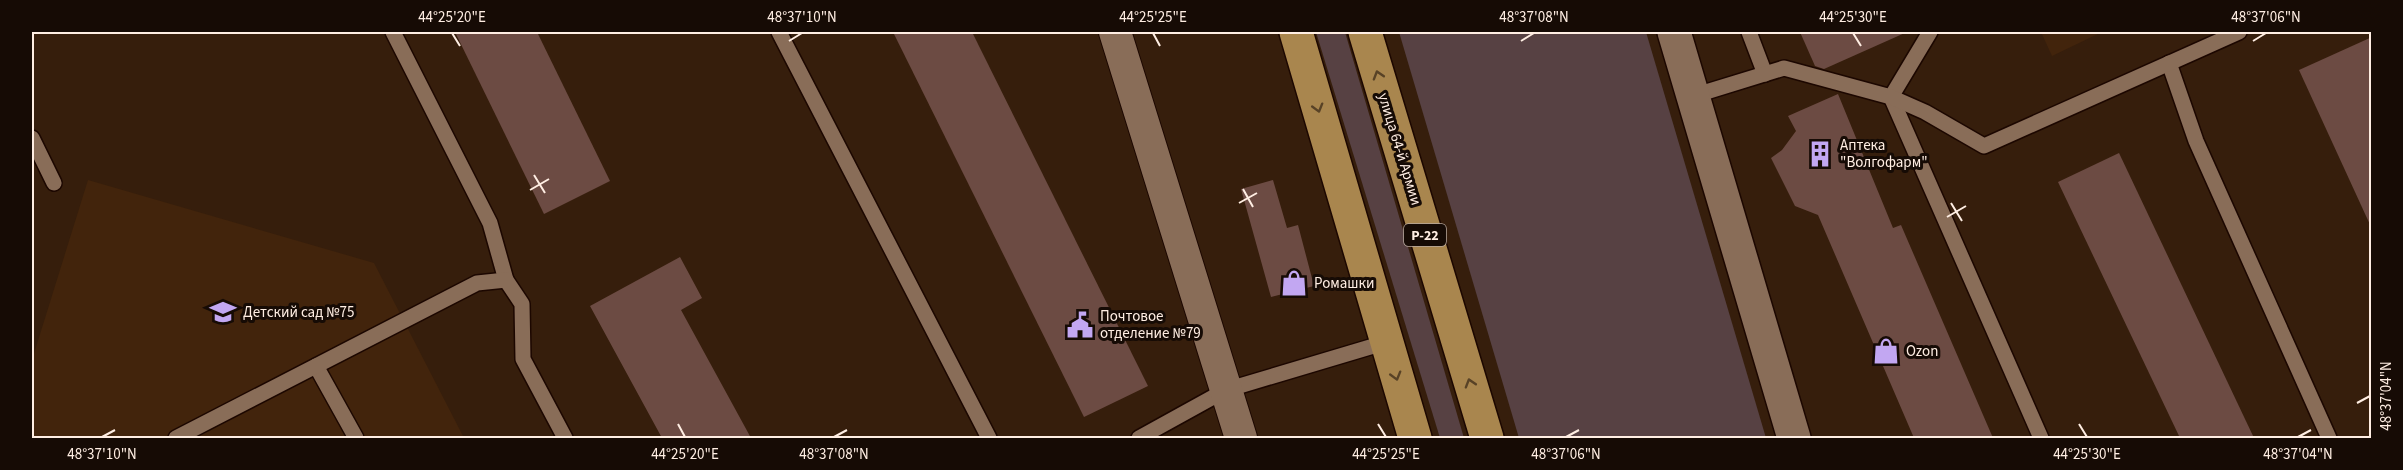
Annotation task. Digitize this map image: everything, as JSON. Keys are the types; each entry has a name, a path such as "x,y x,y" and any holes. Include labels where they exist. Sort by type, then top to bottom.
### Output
{"highway":[{"path":"1296,32 1415,438"},
{"name":"улица 64-й Армии","path":"1365,32 1487,438"}],"street":[{"path":"1115,32 1241,438"},
{"path":"1674,32 1794,438"}],"lane":[{"path":"393,32 490,223 506,280 522,304 523,359 565,438"},
{"path":"779,32 989,438"},
{"path":"1749,32 1765,74"},
{"path":"1891,98 1930,32"},
{"path":"1693,96 1784,68 1891,98 1925,112 1984,146 2239,32"},
{"path":"2169,63 2196,141 2329,438"},
{"path":"1891,98 2041,438"},
{"path":"32,138 54,183"},
{"path":"177,438 477,283 506,280"},
{"path":"1139,438 1226,390 1387,342"},
{"path":"316,366 356,438"}],"shaded area":[{"path":"1316,32 1345,32 1464,438 1440,438"},
{"path":"1399,32 1646,32 1766,438 1519,438"},
{"path":"2041,32 2102,32 2052,56"},
{"name":"Детский сад №75","path":"88,180 374,263 464,438 32,438 32,360"}],"building":[{"path":"455,32 537,32 610,181 544,214"},
{"path":"893,32 972,32 1148,386 1084,417"},
{"path":"1800,32 1907,32 1824,69 1815,66"},
{"path":"2372,37 2372,229 2299,70"},
{"path":"1838,94 1893,228 1901,225 1993,438 1914,438 1818,215 1795,206 1771,158 1782,150 1796,131 1788,116"},
{"path":"2119,153 2254,438 2180,438 2058,182"},
{"path":"1273,180 1287,228 1298,225 1314,286 1271,297 1241,189"},
{"path":"680,257 702,298 681,310 751,438 662,438 590,306"}],"place":[{"name":"Аптека \"Волгофарм\"","path":"1820,154"},
{"name":"Ромашки","path":"1294,283"},
{"name":"Детский сад №75","path":"223,312"},
{"name":"Почтовое отделение №79","path":"1080,325"},
{"name":"Ozon","path":"1886,351"}]}
